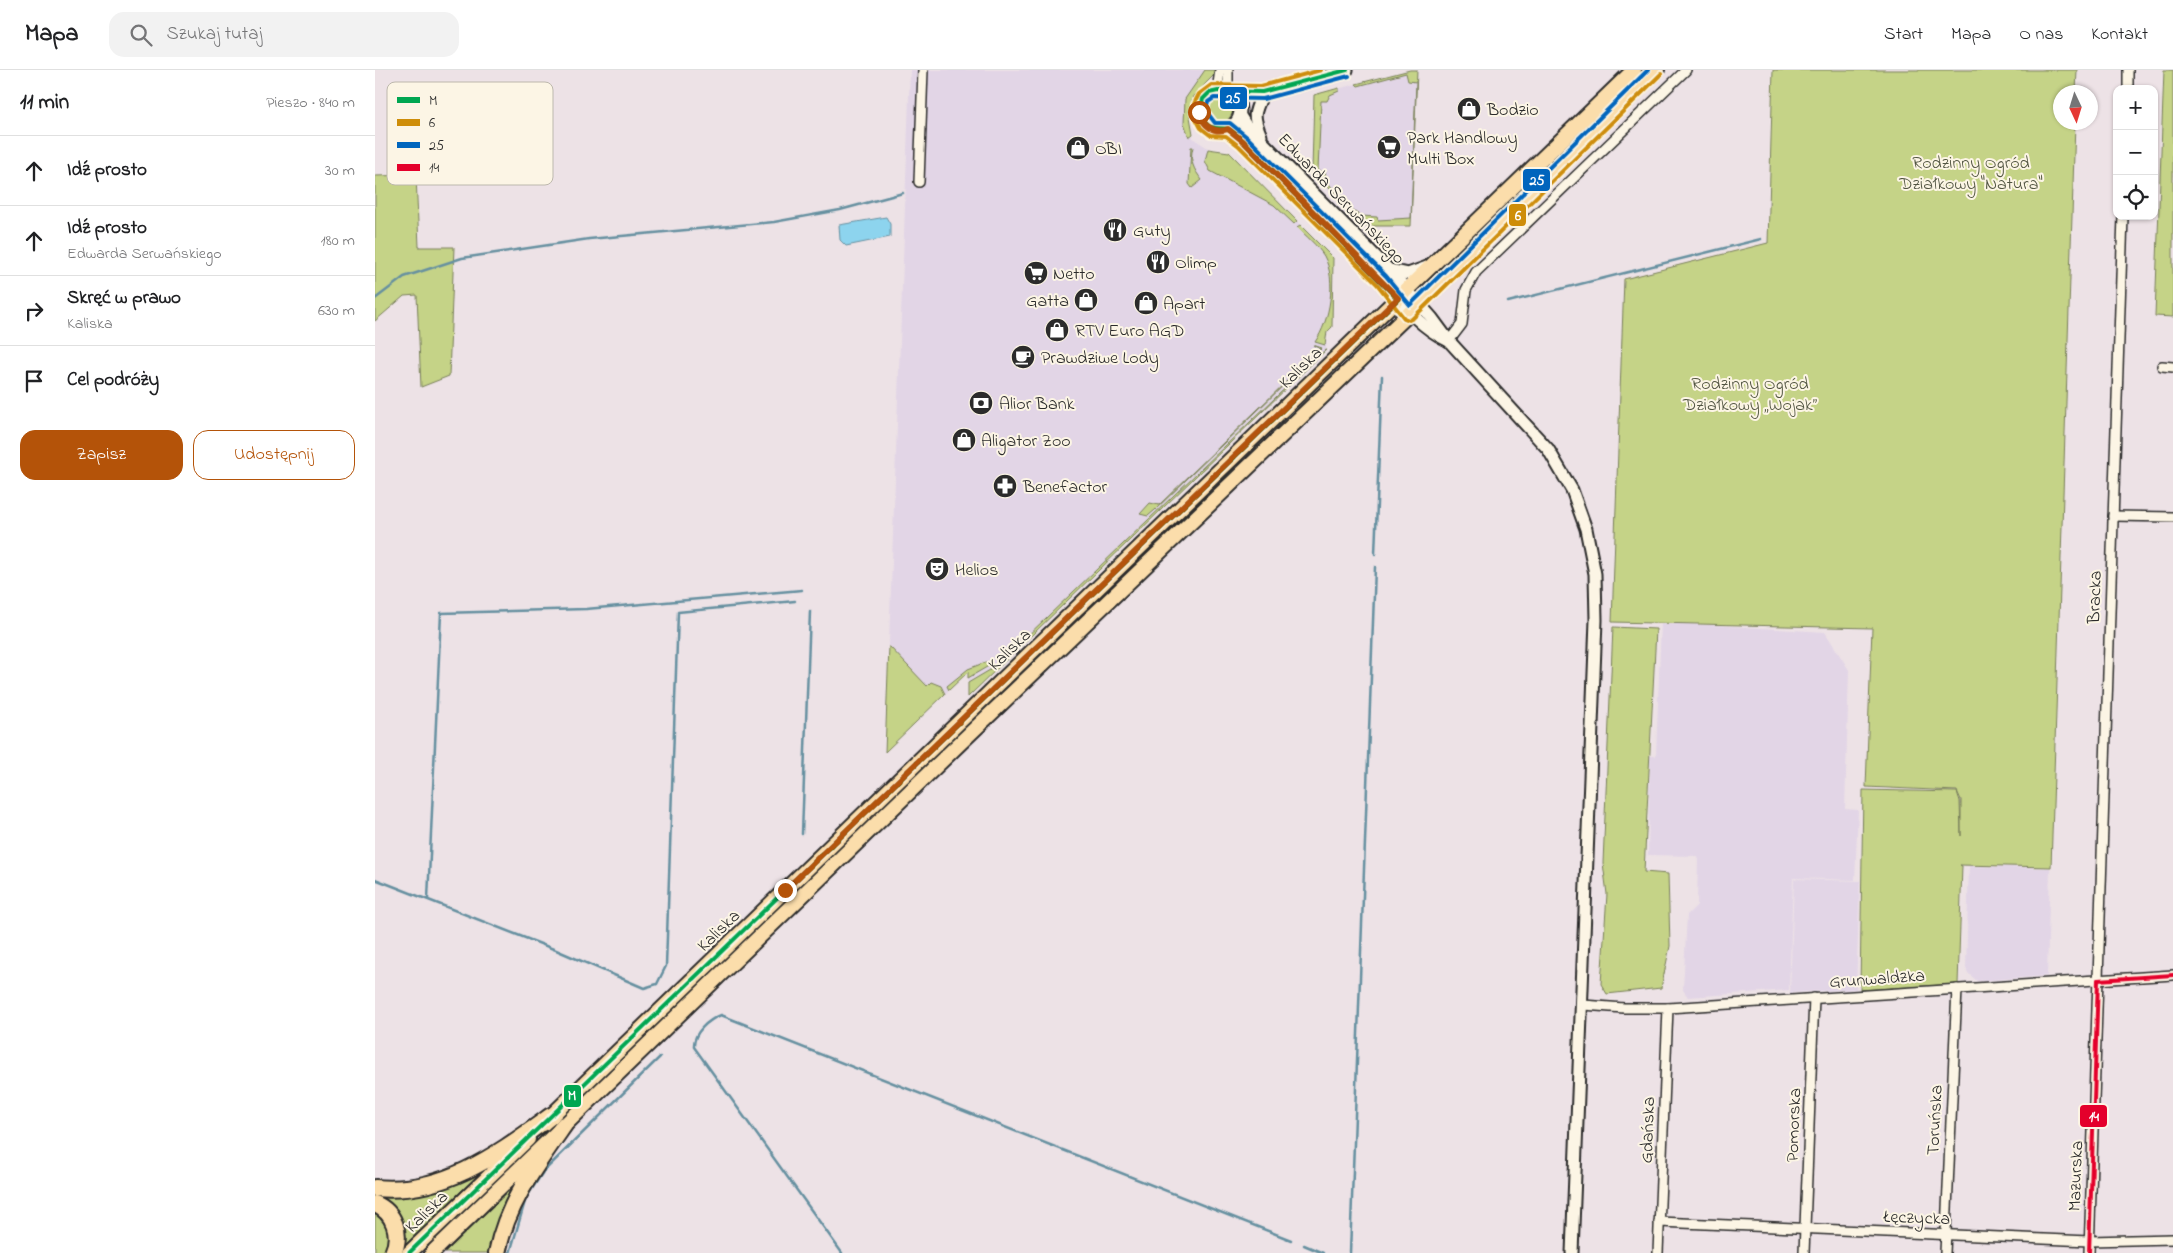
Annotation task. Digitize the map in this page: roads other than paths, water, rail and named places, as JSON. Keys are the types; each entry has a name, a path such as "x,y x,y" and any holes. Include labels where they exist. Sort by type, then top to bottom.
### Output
{"highway":[{"path":"375,1188 407,1188 444,1180 464,1172 558,1120"},
{"path":"497,1253 507,1216 558,1120"},
{"path":"375,1204 389,1214 395,1225 398,1236 393,1253"}],"main road":[{"name":"Kaliska","path":"432,1253 558,1120 1634,70"},
{"name":"Kaliska","path":"409,1253 558,1120 1414,309 1657,70"}],"street":[{"path":"919,182 923,70"},
{"path":"1220,70 1218,84 1213,91 1205,96 1201,103 1200,117 1213,130 1228,129 1233,126 1247,103 1263,92"},
{"path":"1228,70 1229,92 1238,100 1240,113"},
{"path":"1213,91 1263,92 1347,70"},
{"path":"1449,341 1462,324 1466,290 1476,272 1686,70"},
{"path":"2128,70 2128,85"},
{"path":"1262,140 1254,121 1254,112 1263,92"},
{"name":"Edwarda Serwańskiego","path":"1240,113 1241,120 1389,270 1402,295"},
{"name":"Edwarda Serwańskiego","path":"1228,129 1243,141 1449,341 1521,416 1548,449 1571,490 1586,529 1592,557 1596,614 1583,1005 1572,1253"},
{"name":"Bracka","path":"2098,980 2123,220"},
{"path":"1389,270 1408,274 1434,264"},
{"path":"2162,366 2173,366"},
{"path":"2113,516 2173,517"},
{"name":"Grunwaldzka","path":"1583,1005 1624,1008 1668,1008 2173,975"},
{"name":"Mazurska","path":"2089,1253 2098,980"},
{"name":"Toruńska","path":"1945,1253 1957,989"},
{"name":"Pomorska","path":"1804,1253 1814,998"},
{"name":"Gdańska","path":"1658,1253 1668,1008"},
{"name":"Łęczycka","path":"1659,1222 1805,1230 2089,1241 2173,1239"}],"water":[{"path":"886,217 890,224 890,237 846,246 840,240 839,225"}],"waterway":[{"path":"375,299 404,277 462,258 589,239 774,222 840,210 903,193"},
{"path":"1508,302 1761,239"},
{"path":"1375,554 1382,376"},
{"path":"1350,1253 1375,567"},
{"path":"428,899 441,613 586,609 802,590"},
{"path":"375,879 556,950 644,988 657,984 666,966 678,612 795,601"},
{"path":"802,834 810,611"},
{"path":"842,1253 694,1047 694,1042 699,1032 716,1017 721,1015 1291,1240"},
{"path":"510,1253 526,1198 543,1172 660,1057"},
{"path":"1304,1245 1323,1253"}],"place":[{"name":"Bodzio","path":"1469,109"},
{"name":"Park Handlowy Multi Box","path":"1389,147"},
{"name":"OBI","path":"1078,148"},
{"name":"Guty","path":"1115,230"},
{"name":"Olimp","path":"1158,262"},
{"name":"Netto","path":"1036,273"},
{"name":"Gatta","path":"1086,300"},
{"name":"Apart","path":"1146,303"},
{"name":"RTV Euro AGD","path":"1057,330"},
{"name":"Prawdziwe Lody","path":"1023,357"},
{"name":"Alior Bank","path":"981,403"},
{"name":"Aligator Zoo","path":"964,440"},
{"name":"Benefactor","path":"1005,486"},
{"name":"Helios","path":"937,569"}],"park label":[{"name":"Rodzinny Ogród Działkowy \"Natura\"","path":"1971,172"},
{"name":"Rodzinny Ogród Działkowy „Wojak”","path":"1750,393"}]}
